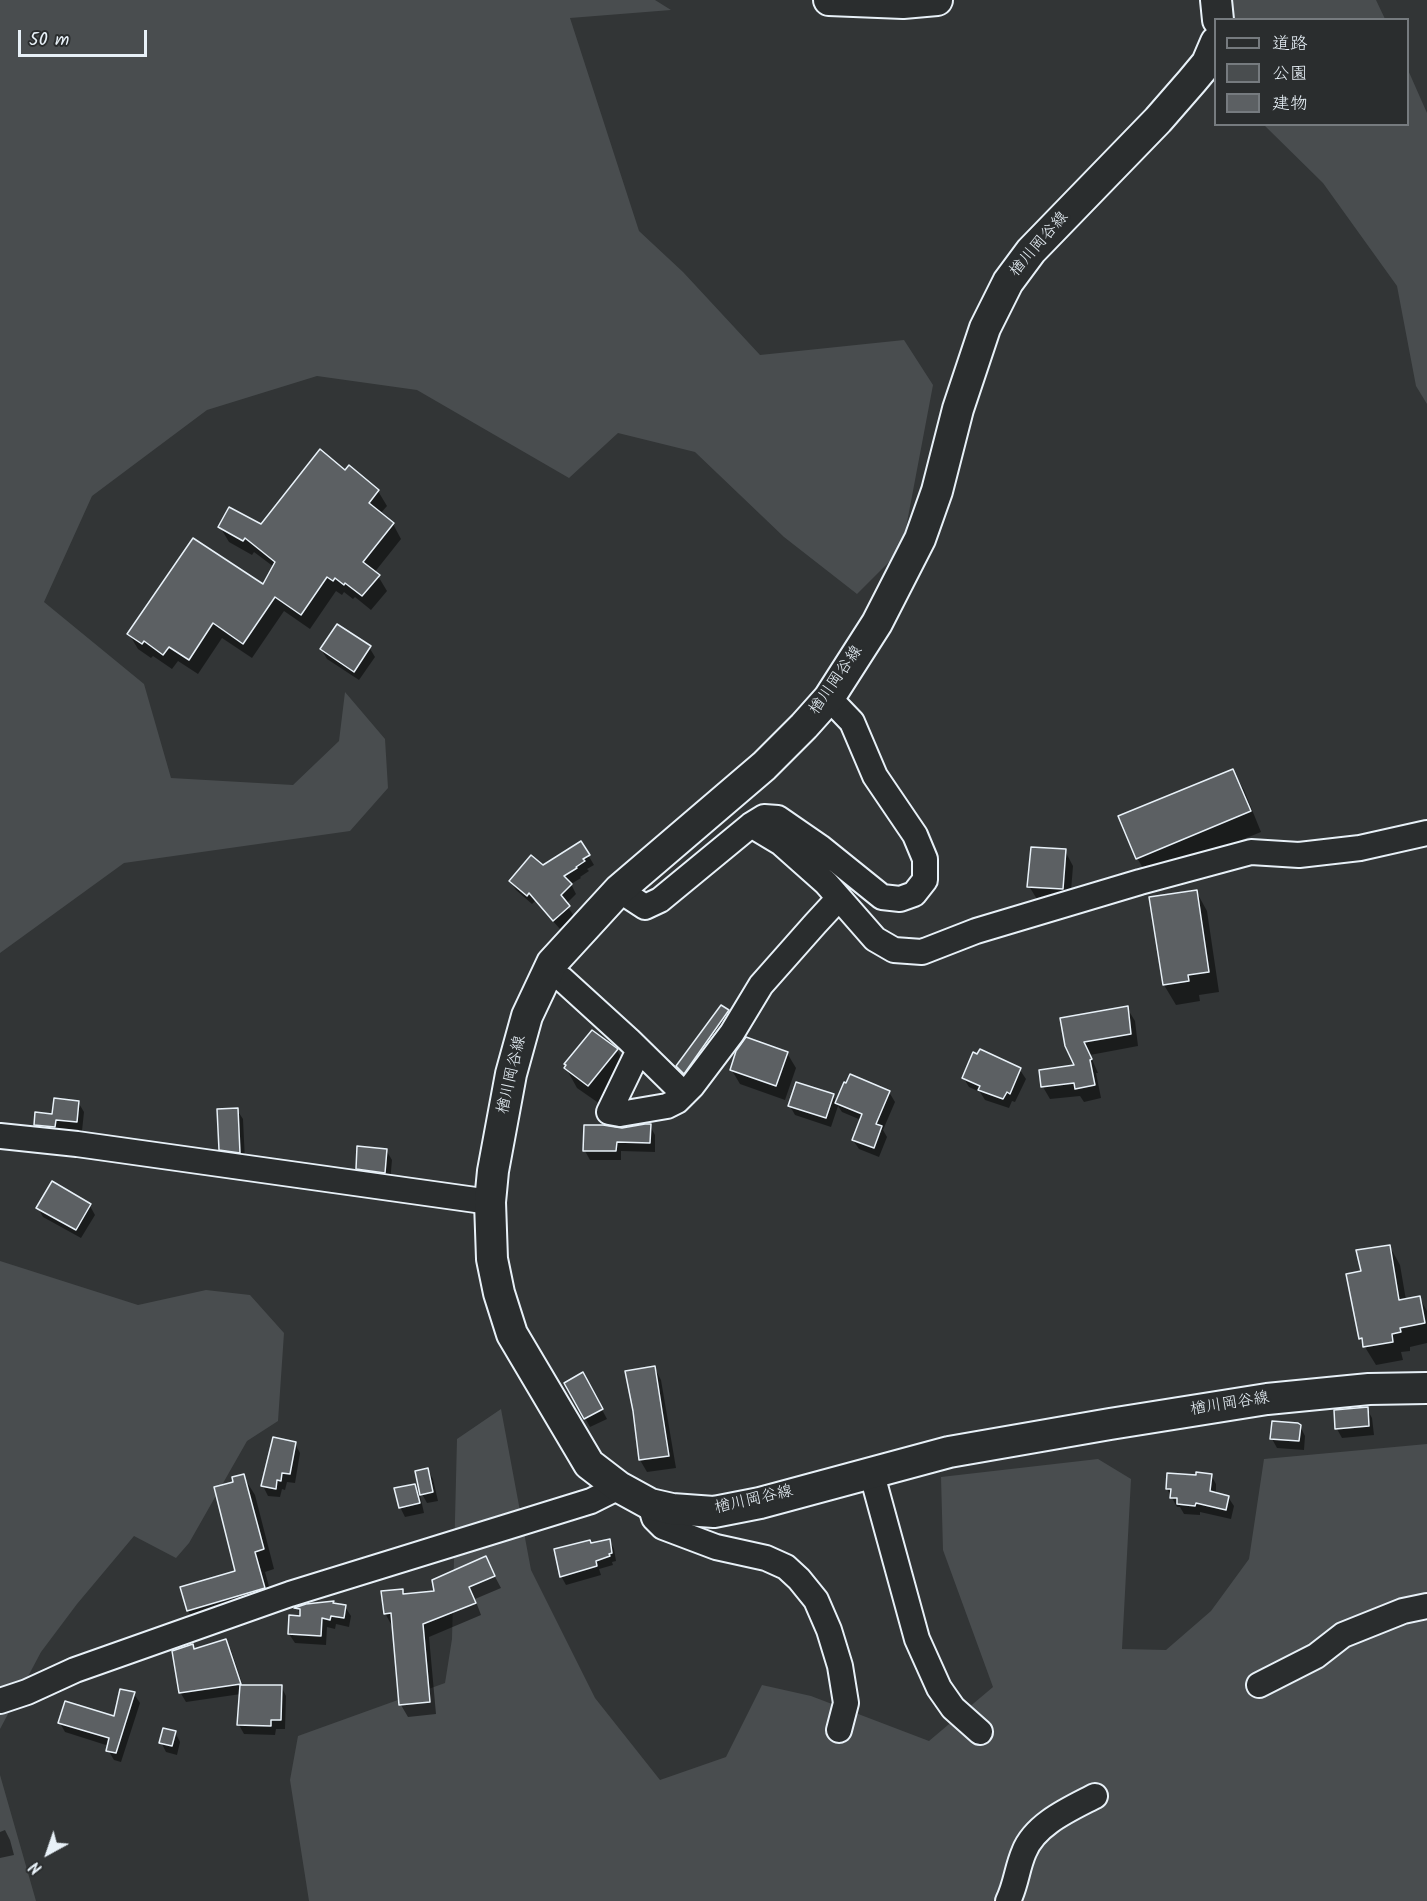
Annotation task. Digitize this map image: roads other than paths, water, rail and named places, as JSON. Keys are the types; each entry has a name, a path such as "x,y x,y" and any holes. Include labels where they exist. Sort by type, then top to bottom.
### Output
{"main road":[{"path":"829,0 903,3 937,0"},
{"path":"1216,0 1218,18"},
{"name":"楢川岡谷線","path":"1214,45 1207,63 1192,81 1158,120 1031,252 1008,282 985,328 958,409 937,491 920,539 877,622 829,698 764,766 619,890 552,963 527,1016 511,1074 490,1202 492,1259 499,1293 512,1334 549,1400 589,1464 619,1487 650,1504 672,1509 714,1512 760,1503 949,1452 1267,1399 1369,1389 1427,1388"}],"street":[{"path":"619,890 645,907 660,900 751,825 764,817 778,818 820,847 882,897 900,899 914,894 926,880 925,859 915,835 875,776 852,722 829,698"},
{"path":"751,825 781,843 839,898 875,939 894,950 922,952 976,931 1140,882 1251,852 1299,855 1360,848 1427,833"},
{"path":"639,1050 609,1112 620,1114 667,1106 677,1101 732,1034 761,985 839,898"},
{"path":"562,979 684,1094"},
{"path":"0,1136 77,1144 490,1202"},
{"path":"871,1472 917,1639 939,1688 953,1708 980,1732"},
{"path":"0,1701 27,1692 75,1670 290,1594 591,1501 619,1487"},
{"path":"650,1504 654,1518 663,1527 716,1547 766,1558 786,1567 800,1579 816,1600 829,1630 840,1666 846,1703 839,1730"},
{"path":"1259,1685 1316,1656 1343,1635 1403,1611 1427,1606"},
{"path":"1008,1901 1014,1890 1024,1850 1032,1838 1067,1810 1095,1796"}]}
